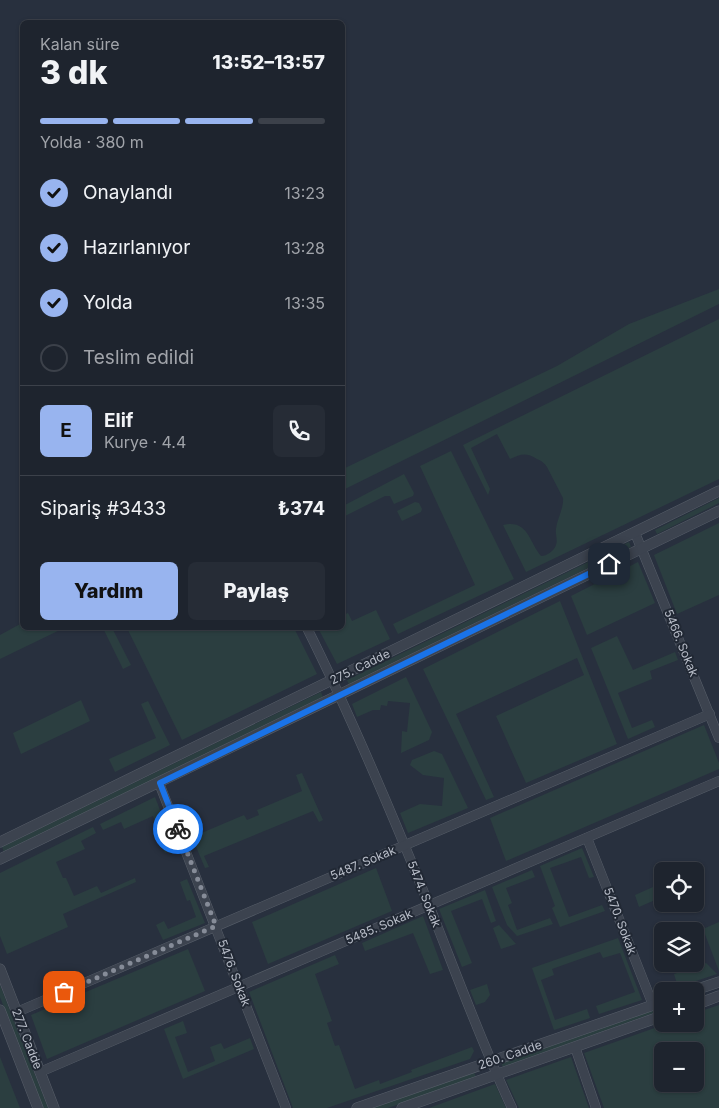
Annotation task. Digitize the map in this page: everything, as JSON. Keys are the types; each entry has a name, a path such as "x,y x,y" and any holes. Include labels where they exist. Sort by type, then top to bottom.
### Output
{"street":[{"name":"275. Cadde","path":"0,842 719,491"},
{"name":"275. Cadde","path":"0,859 719,511"},
{"name":"5466. Sokak","path":"635,533 719,738"},
{"name":"5474. Sokak","path":"308,630 340,696 405,845 490,1062 512,1108"},
{"name":"5487. Sokak","path":"17,1012 710,714"},
{"name":"5485. Sokak","path":"40,1072 719,781"},
{"name":"5476. Sokak","path":"160,783 286,1108"},
{"name":"5470. Sokak","path":"587,838 654,994"},
{"name":"277. Cadde","path":"0,969 54,1108"},
{"path":"704,987 719,982"},
{"path":"704,1002 719,996"},
{"name":"260. Cadde","path":"358,1108 654,1004"},
{"name":"277. Cadde","path":"0,1010 38,1108"},
{"name":"260. Cadde","path":"402,1108 654,1019"},
{"path":"575,1047 596,1108"}],"shaded area":[{"path":"719,289 719,304 345,489 345,468 557,366 629,324"},
{"path":"719,319 719,479 526,572 503,525 518,525 523,528 541,556 546,555 556,545 556,529 563,498 544,463 527,455 520,455 510,459 497,434 471,448 490,489 488,495 463,445"},
{"path":"451,451 514,579 398,634 393,624 475,585 420,466"},
{"path":"404,474 414,493 413,496 394,504 390,496 385,496 345,516 345,505"},
{"path":"719,498 719,503 657,534 655,530"},
{"path":"415,502 419,503 422,509 421,512 402,521 397,511"},
{"path":"719,523 719,595 677,614 654,555"},
{"path":"629,542 631,547 349,685 347,680"},
{"path":"638,562 655,603 587,635 571,596"},
{"path":"560,601 617,744 526,783 496,716 584,675 577,658 456,714 494,797 486,800 423,669"},
{"path":"376,610 390,639 337,664 319,630 345,630 345,614 348,613 352,621"},
{"path":"20,624 20,630 60,630 0,659 0,635"},
{"path":"104,630 113,630 131,665 123,669"},
{"path":"128,630 295,630 317,674 182,740"},
{"path":"617,636 633,670 675,652 678,660 650,671 652,679 618,693 632,728 652,720 655,727 628,739 591,648"},
{"path":"406,677 432,732 429,740 401,753 402,731 407,732 410,703 388,701 387,706 381,705 380,710 373,710 357,717 352,704"},
{"path":"321,692 323,697 4,852 2,847"},
{"path":"81,700 90,721 21,754 13,733"},
{"path":"148,701 170,745 115,772 109,759 156,738 141,704"},
{"path":"704,725 719,763 719,769 506,861 490,818"},
{"path":"434,751 442,754 468,808 408,833 400,813 420,804 442,806 444,778 423,775 410,765 412,760"},
{"path":"302,773 323,820 319,822 313,811 204,856 209,867 205,868 192,837 244,815 247,820 259,815 257,810 302,791 296,775"},
{"path":"155,797 175,849 165,853 158,837 161,835 153,816 124,829 121,822 103,830 100,824"},
{"path":"93,827 96,833 81,841 85,849 56,862 74,896 97,886 101,893 135,878 136,882 63,914 68,927 7,954 0,936 0,873"},
{"path":"582,848 594,877 589,878 581,857 550,868 569,917 602,905 605,911 560,927 552,908 555,906 540,866"},
{"path":"376,868 392,911 268,964 252,922"},
{"path":"532,870 535,877 506,888 512,903 508,905 517,930 550,918 553,924 517,936 507,925 492,887"},
{"path":"187,879 205,923 163,940 156,925 164,921 168,929 196,917 190,900 187,901 180,882"},
{"path":"654,887 654,900 639,907 635,895"},
{"path":"485,890 496,921 491,923 482,899 451,911 472,963 462,967 439,909"},
{"path":"423,916 443,970 430,974 413,933 365,951 362,943"},
{"path":"719,922 719,971 704,932 704,929"},
{"path":"499,925 516,944 501,949 493,928"},
{"path":"618,938 642,1000 599,1014 596,1006 635,992 620,953 603,958 600,952 552,969 554,975 541,980 555,1020 587,1009 590,1018 554,1030 532,968"},
{"path":"188,949 205,991 47,1059 31,1015"},
{"path":"335,955 339,964 315,974 332,1021 327,1023 335,1046 339,1045 355,1089 379,1080 380,1084 472,1047 474,1051 470,1059 327,1108 293,1108 249,992"},
{"path":"706,963 717,974 693,982 676,982 674,974 680,972 704,972 704,964"},
{"path":"487,984 490,995 485,1002 476,1005 470,990"},
{"path":"0,985 48,1108 43,1108 0,997"},
{"path":"719,1005 719,1108 604,1108 584,1053 654,1028 654,1032 704,1032 704,1010"},
{"path":"654,1009 654,1013 503,1067 501,1063"},
{"path":"183,1021 187,1033 175,1037 188,1072 215,1061 210,1047 221,1043 224,1049 250,1038 254,1049 183,1079 164,1029"},
{"path":"0,1057 20,1108 0,1108"},
{"path":"571,1057 589,1108 519,1108 506,1080"},
{"path":"474,1072 476,1077 388,1108 371,1108"},
{"path":"495,1084 506,1108 429,1108"}],"way so far":[{"path":"64,992 216,926 178,829"}],"route":[{"path":"178,829 160,783 609,564"}]}
